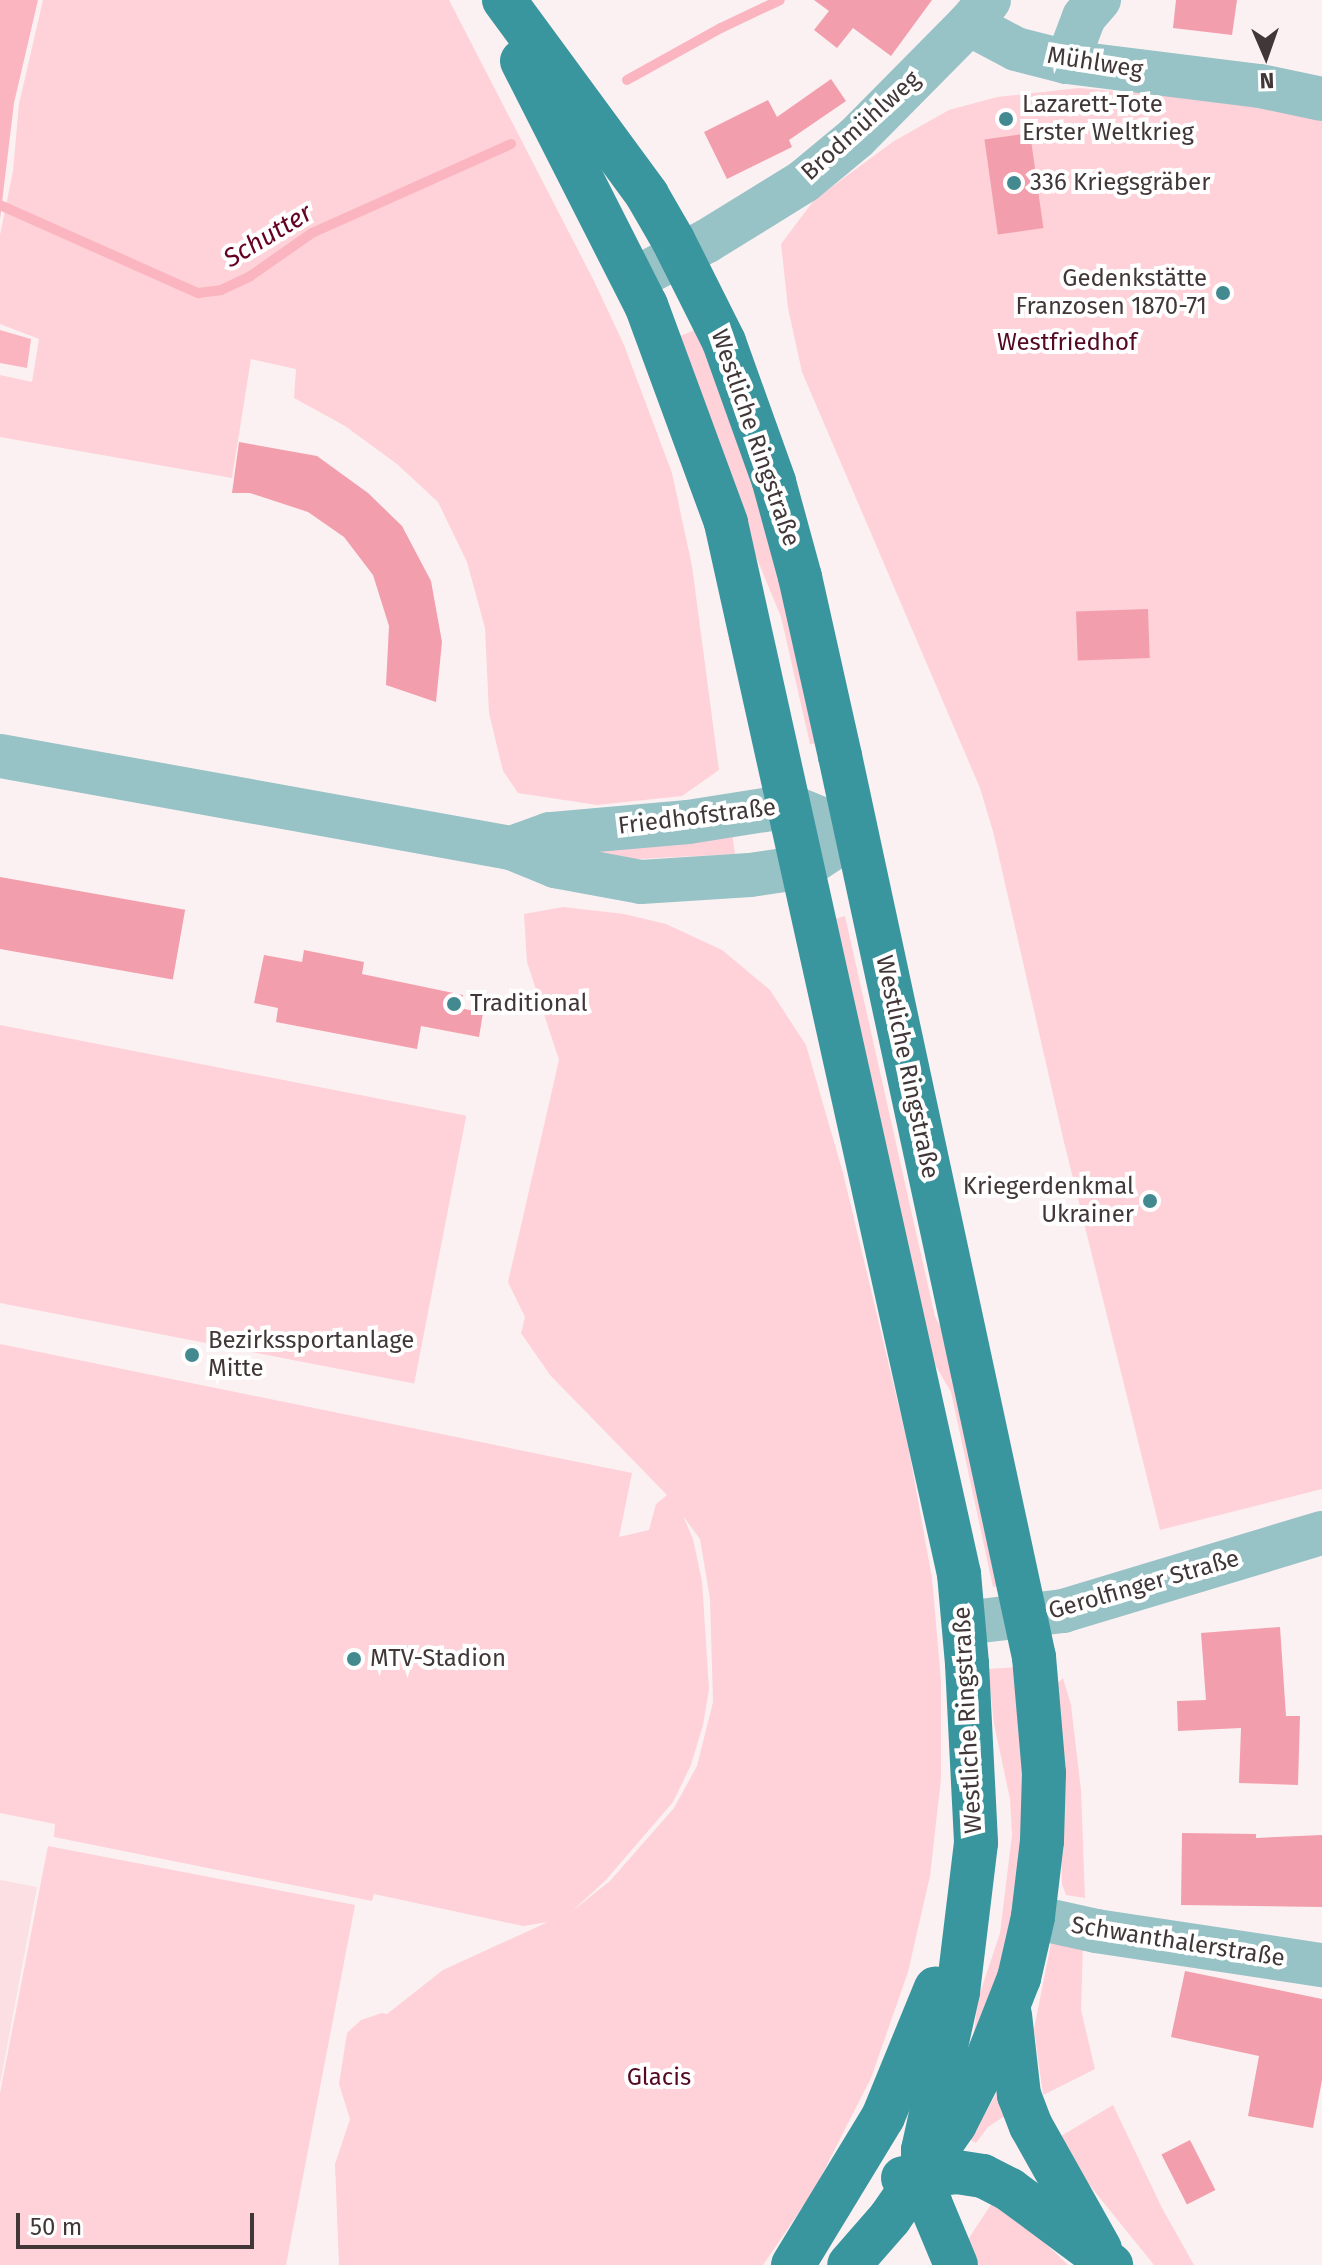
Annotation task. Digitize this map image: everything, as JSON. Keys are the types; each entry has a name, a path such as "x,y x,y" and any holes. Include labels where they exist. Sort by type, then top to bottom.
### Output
{"main road":[{"name":"Westliche Ringstraße","path":"505,2 647,195 681,256 724,342 778,494 800,577 1026,1618 1040,1706 1044,1773 1042,1841 1033,1917 1009,2007 984,2067 923,2174 849,2265"},
{"name":"Westliche Ringstraße","path":"505,2 659,334 726,523 946,1512 964,1623 975,1786 973,1884 958,1992 923,2150 923,2174"},
{"name":"Westliche Ringstraße","path":"793,2265 883,2117 973,1884"},
{"path":"1009,2007 1014,2071 1031,2126 1109,2263"},
{"path":"825,2214 857,2193 923,2174 957,2172 983,2176 1010,2190 1109,2263"},
{"path":"923,2174 931,2205 956,2265"}],"street":[{"path":"1067,62 1084,17 1099,0"},
{"name":"Mühlweg","path":"979,12 1016,49 1067,62 1260,86 1322,99"},
{"name":"Brodmühlweg","path":"634,279 681,256 804,181 856,138 979,12"},
{"name":"Friedhofstraße","path":"0,756 511,848 555,866 641,882 750,875 804,867 856,833"},
{"name":"Friedhofstraße","path":"511,848 550,834 688,822 790,806 856,833"},
{"name":"Gerolfinger Straße","path":"964,1623 1026,1618 1120,1596 1322,1533"},
{"name":"Schwanthalerstraße","path":"1033,1917 1096,1931 1322,1965"}],"shaded area":[{"path":"0,0 38,0 14,103 0,219"},
{"path":"0,330 31,339 27,368 0,363"},
{"path":"0,1880 37,1887 0,2084"}],"green space":[{"path":"43,0 449,0 594,281 624,345 672,473 692,566 719,770 682,796 597,805 518,793 503,771 489,713 485,628 467,562 438,502 397,464 345,426 294,398 296,369 251,359 232,478 0,437 0,375 32,382 39,339 0,324 0,235 13,171 19,104"},
{"name":"Westfriedhof","path":"1079,88 1253,102 1322,121 1322,1489 1160,1530 1063,1138 994,835 980,788 802,372 788,308 781,244 814,200 894,141 949,110 997,97"},
{"path":"697,329 771,537 817,743 810,744 781,617 750,542 678,337"},
{"path":"731,827 735,854 619,860 547,842"},
{"name":"Glacis","path":"563,907 624,914 666,924 722,950 770,990 806,1045 843,1173 908,1445 932,1578 941,1681 941,1779 930,1876 908,1972 871,2078 814,2190 763,2265 339,2265 335,2164 350,2119 339,2084 347,2033 361,2020 387,2014 443,1970 548,1922 523,1926 374,1894 372,1901 54,1837 55,1824 0,1813 0,1344 632,1473 619,1537 649,1530 656,1504 667,1495 550,1375 521,1333 525,1317 508,1282 559,1060 527,962 524,914","holes":["683,1516 700,1539 710,1599 713,1702 697,1766 674,1808 610,1881 571,1912 605,1881 673,1802 691,1765 703,1725 709,1689 702,1581 693,1539"]},
{"path":"845,916 935,1317 951,1344 999,1586 993,1587 951,1392 931,1358 835,919"},
{"path":"0,1025 466,1116 414,1384 0,1303"},
{"path":"1018,1667 1024,1798 1019,1889 992,2005 974,2033 978,1999 1000,1933 1012,1835 1010,1799 994,1724 988,1669"},
{"path":"1063,1678 1071,1705 1081,1790 1085,1898 1066,1895 1062,1884 1057,1684"},
{"path":"48,1846 355,1905 286,2265 0,2265 0,2093"},
{"path":"1051,1943 1083,1944 1081,2010 1095,2069 1043,2095 1034,2029"},
{"path":"999,2089 1009,2113 988,2127 976,2143 970,2140"},
{"path":"1113,2105 1162,2208 1194,2265 1154,2265 1070,2161 1056,2139"},
{"path":"994,2200 1015,2214 1068,2265 979,2265 967,2241"}],"building":[{"path":"814,0 932,0 891,56 853,28 837,48 814,30 829,11"},
{"path":"1176,0 1237,0 1232,35 1173,28"},
{"path":"831,79 846,101 789,140 792,147 727,179 704,132 768,100 777,117"},
{"name":"336 Kriegsgräber","path":"1030,133 1043,228 998,234 984,139"},
{"path":"239,442 317,456 368,493 402,526 431,581 442,642 436,702 386,685 389,626 373,575 344,537 308,512 250,493 232,493"},
{"path":"1148,609 1150,658 1078,660 1076,612"},
{"path":"0,877 185,910 173,980 0,949"},
{"path":"304,950 364,962 362,974 463,995 460,1008 483,1013 479,1037 421,1026 417,1049 276,1022 278,1008 254,1003 264,955 302,962"},
{"path":"1280,1627 1286,1716 1300,1716 1298,1785 1239,1783 1241,1728 1178,1731 1177,1701 1206,1700 1201,1633"},
{"path":"1182,1833 1256,1834 1256,1838 1322,1835 1322,1907 1181,1905"},
{"path":"1185,1971 1322,1999 1322,2080 1313,2128 1248,2116 1259,2056 1171,2037"},
{"path":"1190,2140 1215,2190 1187,2204 1161,2155"}],"waterway":[{"name":"Schutter","path":"627,80 721,28 780,0"},
{"name":"Schutter","path":"0,205 198,293 221,290 249,277 312,233 511,144"}],"place":[{"name":"Lazarett-Tote Erster Weltkrieg","path":"1006,119"},
{"name":"336 Kriegsgräber","path":"1014,183"},
{"name":"Gedenkstätte Franzosen 1870-71","path":"1223,293"},
{"name":"Traditional","path":"454,1004"},
{"name":"Kriegerdenkmal Ukrainer","path":"1150,1201"},
{"name":"Bezirkssportanlage Mitte","path":"192,1355"},
{"name":"MTV-Stadion","path":"354,1659"}]}
